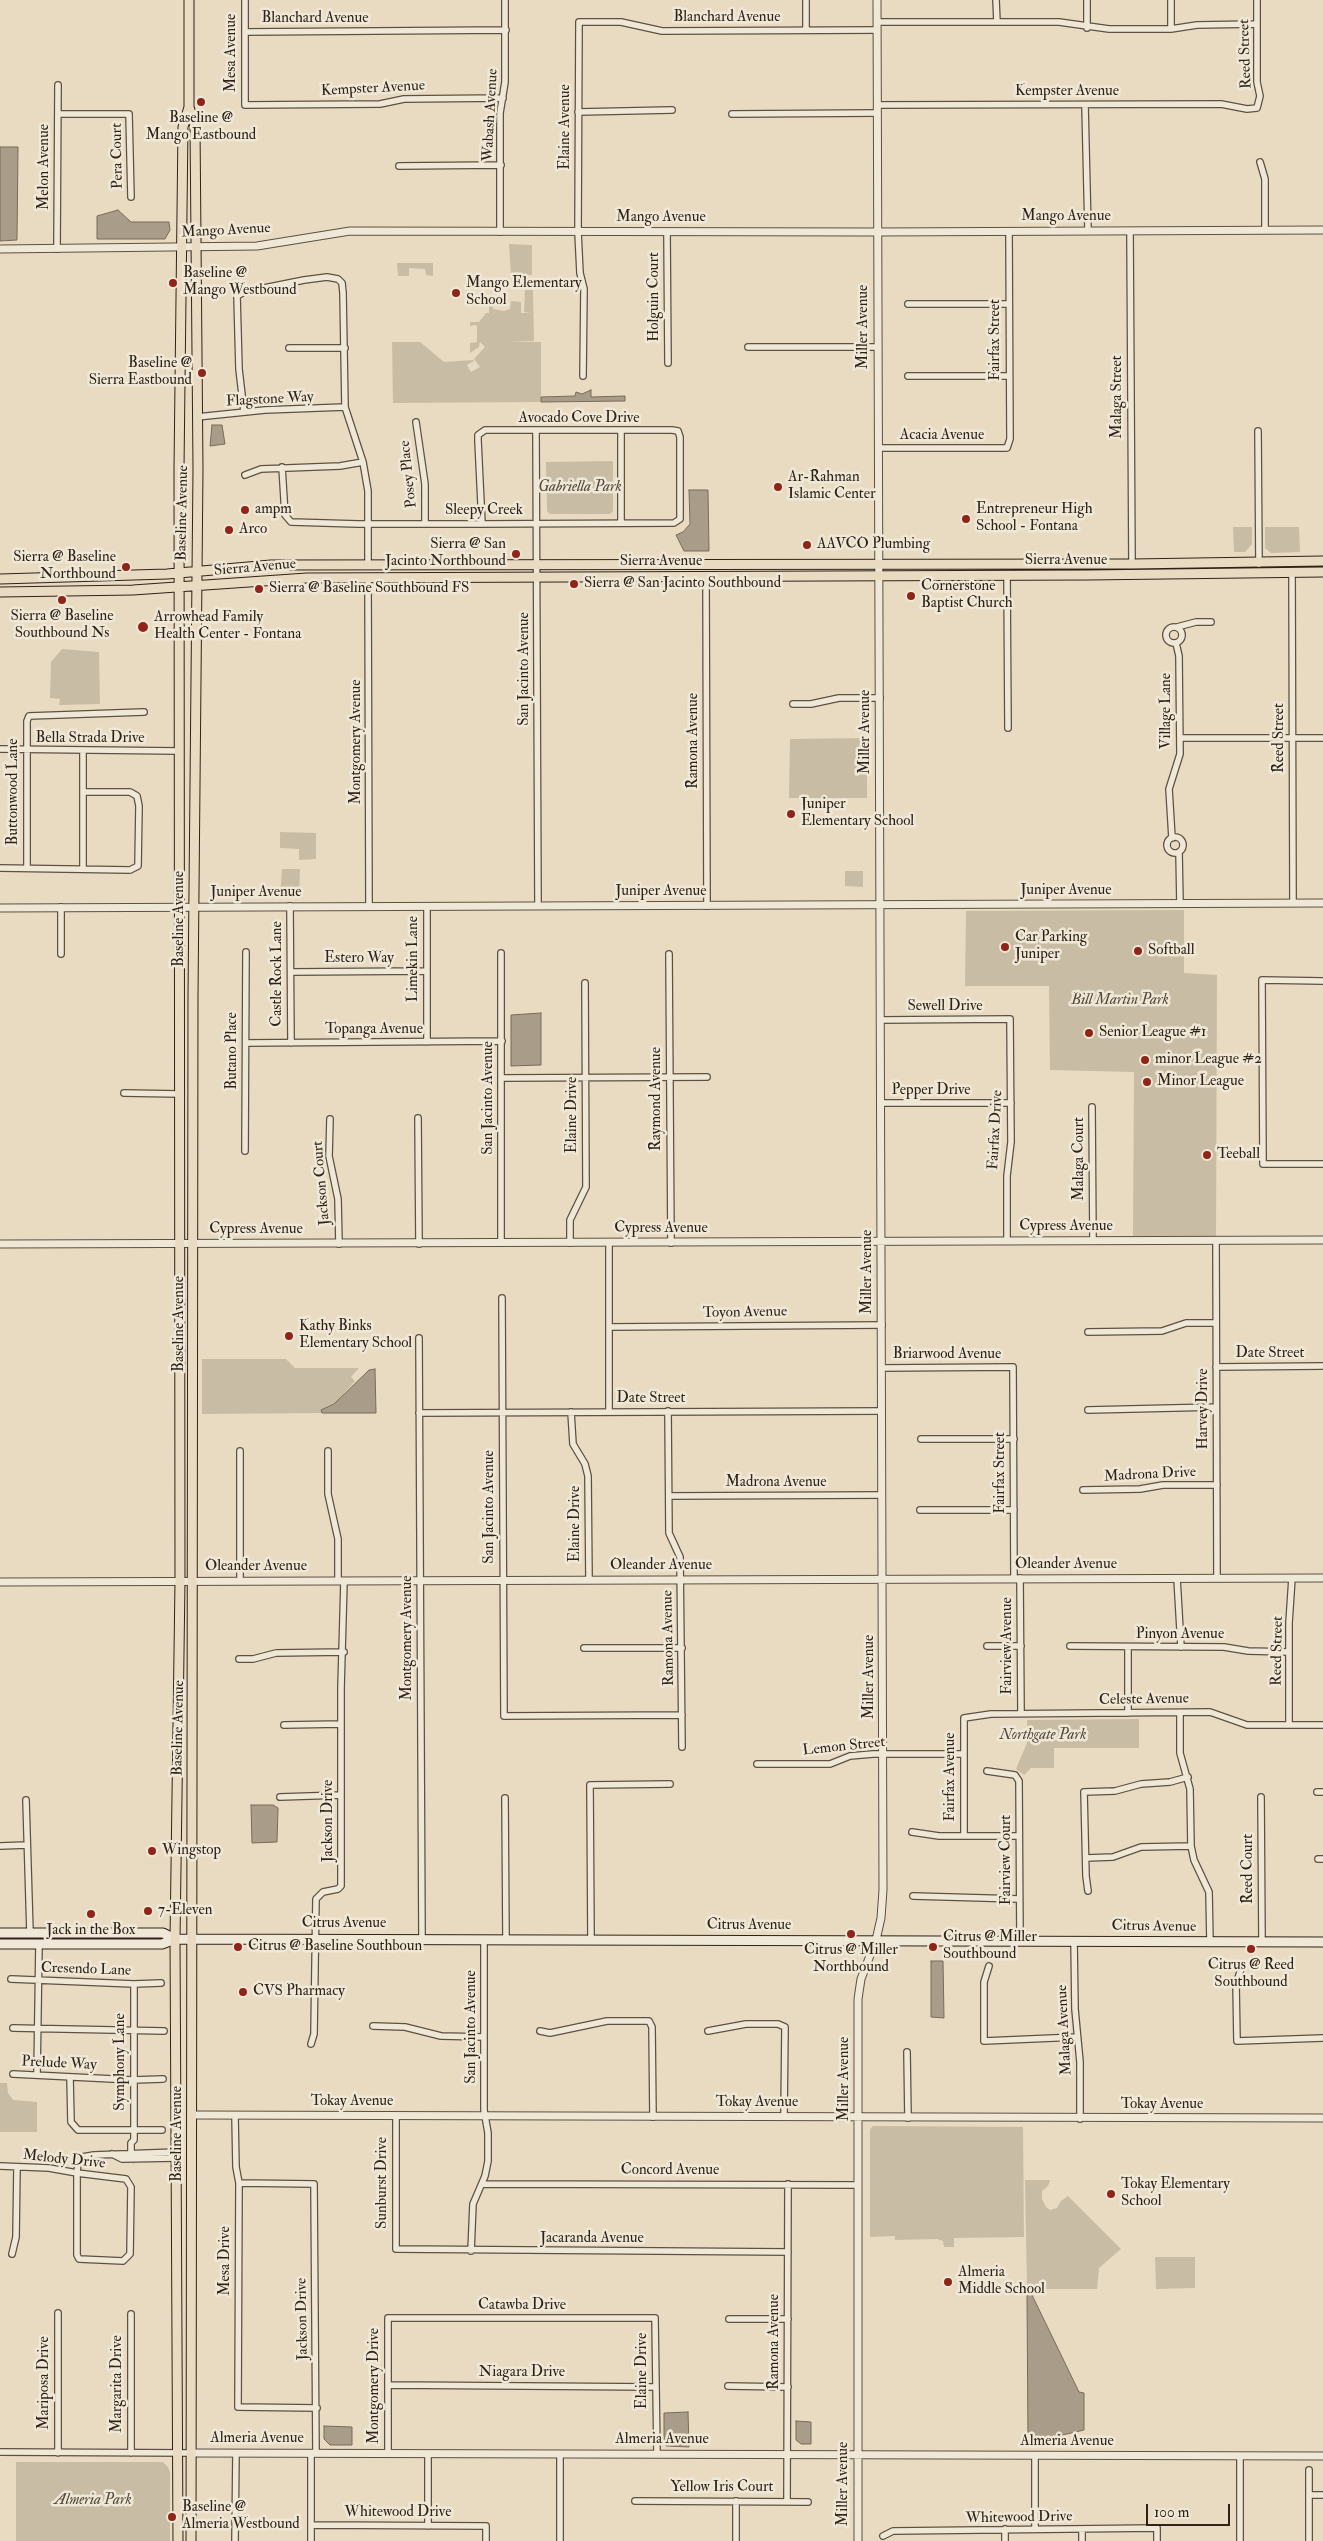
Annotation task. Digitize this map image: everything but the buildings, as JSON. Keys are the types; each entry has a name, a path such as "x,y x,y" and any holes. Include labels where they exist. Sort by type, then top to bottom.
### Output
{"main road":[{"name":"Baseline Avenue","path":"178,2541 178,2155 175,1939 180,1582 179,572 183,127 189,107 190,0"},
{"name":"Baseline Avenue","path":"189,107 195,126 197,417 191,2115 192,2541"},
{"name":"Sierra Avenue","path":"0,579 179,572 263,565 1132,564 1323,560"},
{"name":"Sierra Avenue","path":"0,592 111,591 307,578 368,577 1323,572"},
{"name":"Citrus Avenue","path":"0,1933 163,1932 175,1939"},
{"name":"Citrus Avenue","path":"0,1944 164,1944 175,1939 316,1938 1020,1939 1323,1942"}],"street":[{"name":"Mesa Avenue","path":"244,0 245,105"},
{"name":"Wabash Avenue","path":"500,232 500,113 503,98 506,30 505,0"},
{"path":"806,0 806,30"},
{"name":"Miller Avenue","path":"858,2541 858,1999 861,1979 876,1940 883,1904 884,1754 876,0"},
{"path":"996,0 997,22"},
{"path":"1087,0 1087,28"},
{"path":"1171,0 1171,29"},
{"name":"Reed Street","path":"1257,0 1257,82 1260,96 1257,108"},
{"name":"Blanchard Avenue","path":"578,22 621,22 662,30 806,30 997,22 1059,22 1087,28 1171,29 1197,24 1257,24"},
{"name":"Elaine Avenue","path":"578,22 578,232 580,273 584,289 583,376"},
{"name":"Blanchard Avenue","path":"245,32 506,30"},
{"name":"Melon Avenue","path":"57,249 58,85"},
{"name":"Kempster Avenue","path":"245,105 380,104 404,99 503,98"},
{"name":"Kempster Avenue","path":"877,105 1221,104 1248,109 1257,108"},
{"path":"1085,105 1088,231"},
{"path":"578,112 672,110"},
{"path":"732,114 877,113"},
{"name":"Pera Court","path":"58,114 129,114 131,197"},
{"path":"1260,162 1265,179 1265,230"},
{"path":"399,166 501,165"},
{"name":"Mango Avenue","path":"0,249 257,246 350,231 877,232 1323,230"},
{"name":"Fairfax Street","path":"1007,448 1010,439 1009,231"},
{"name":"Malaga Street","path":"1130,231 1132,564"},
{"name":"Holguin Court","path":"667,232 668,363"},
{"path":"244,412 239,368 237,296 244,292 304,280 327,277 338,279 342,283 345,407 363,462 368,491 368,564"},
{"path":"908,304 1009,304"},
{"path":"748,347 878,347"},
{"path":"289,348 344,348"},
{"path":"908,376 1009,376"},
{"name":"Flagstone Way","path":"197,417 244,412 345,407"},
{"name":"Posey Place","path":"416,422 425,484 426,523"},
{"path":"621,431 621,523"},
{"name":"Avocado Cove Drive","path":"482,524 478,440 481,432 678,431 680,437 680,519"},
{"path":"1258,431 1259,572"},
{"name":"San Jacinto Avenue","path":"536,432 538,906"},
{"name":"Acacia Avenue","path":"878,448 1007,448"},
{"path":"245,475 261,469 340,466 363,462"},
{"name":"Sleepy Creek","path":"282,467 285,515 287,519 299,522 368,524 674,523 680,519"},
{"name":"Reed Street","path":"1292,572 1293,903"},
{"path":"1007,574 1008,728"},
{"name":"Ramona Avenue","path":"706,576 707,906"},
{"name":"Montgomery Avenue","path":"368,577 369,906"},
{"path":"1177,627 1182,635 1176,643 1168,641 1165,634 1170,627 1196,622 1211,622"},
{"name":"Village Lane","path":"1172,838 1169,789 1178,766 1180,738 1179,656 1176,643"},
{"path":"793,704 811,704 839,698 880,698"},
{"name":"Buttonwood Lane","path":"27,868 27,751 29,716 144,712"},
{"path":"1180,738 1323,738"},
{"name":"Bella Strada Drive","path":"0,749 27,751 179,751"},
{"path":"83,751 83,869"},
{"path":"0,868 130,870 138,866 139,806 137,796 130,792 83,792"},
{"path":"1178,852 1168,850 1167,843 1172,838 1181,840 1182,848 1178,852 1180,904"},
{"name":"Juniper Avenue","path":"0,908 1323,903"},
{"name":"Castle Rock Lane","path":"290,906 292,972 291,1042"},
{"name":"Limekin Lane","path":"427,906 427,1042"},
{"path":"61,908 61,954"},
{"name":"Butano Place","path":"245,1151 246,952"},
{"name":"San Jacinto Avenue","path":"501,953 501,1243"},
{"name":"Raymond Avenue","path":"669,954 672,1243"},
{"name":"Estero Way","path":"292,972 427,971"},
{"path":"1323,981 1262,980 1264,1164 1323,1164"},
{"name":"Elaine Drive","path":"570,1243 570,1220 586,1187 585,983"},
{"name":"Sewell Drive","path":"881,1020 1010,1019"},
{"name":"Fairfax Drive","path":"1007,1241 1007,1176 1011,1142 1010,1019"},
{"name":"Topanga Avenue","path":"246,1043 502,1041"},
{"path":"502,1078 708,1077"},
{"path":"124,1093 179,1094"},
{"name":"Pepper Drive","path":"881,1103 1011,1103"},
{"name":"Malaga Court","path":"1092,1107 1093,1241"},
{"path":"418,1118 419,1244"},
{"name":"Jackson Court","path":"330,1119 329,1156 338,1199 339,1244"},
{"name":"Harvey Drive","path":"1216,1240 1217,1578"},
{"name":"Cypress Avenue","path":"0,1244 1323,1240"},
{"path":"609,1243 609,1412"},
{"name":"San Jacinto Avenue","path":"502,1298 504,1716 682,1715"},
{"path":"1088,1332 1162,1331 1186,1323 1216,1323"},
{"name":"Toyon Avenue","path":"609,1327 882,1325"},
{"name":"Montgomery Avenue","path":"419,1338 422,1939"},
{"name":"Date Street","path":"1216,1367 1323,1366"},
{"name":"Fairfax Street","path":"1013,1367 1014,1510 1017,1578"},
{"name":"Briarwood Avenue","path":"882,1368 1013,1367"},
{"path":"1088,1410 1216,1407"},
{"name":"Ramona Avenue","path":"668,1411 669,1533 680,1556 682,1747"},
{"name":"Date Street","path":"419,1412 882,1411"},
{"name":"Elaine Drive","path":"571,1412 573,1444 585,1464 588,1476 589,1580"},
{"path":"921,1439 1014,1439"},
{"name":"Jackson Drive","path":"311,2044 314,2034 316,1899 322,1892 332,1891 341,1886 341,1724 344,1652 338,1539 328,1494 328,1451"},
{"path":"240,1452 240,1581"},
{"name":"Madrona Drive","path":"1084,1490 1140,1489 1163,1485 1217,1485"},
{"name":"Madrona Avenue","path":"669,1496 882,1495"},
{"path":"920,1510 1014,1510"},
{"name":"Fairview Avenue","path":"1017,1578 1021,1646 1021,1714"},
{"path":"1177,1578 1181,1647"},
{"name":"Reed Street","path":"1289,1725 1292,1578"},
{"name":"Oleander Avenue","path":"0,1582 1323,1578"},
{"path":"987,1646 1021,1646"},
{"name":"Pinyon Avenue","path":"1070,1646 1224,1647 1248,1652 1289,1652"},
{"path":"1128,1647 1128,1713"},
{"path":"584,1648 682,1648"},
{"path":"239,1659 253,1660 276,1653 344,1652"},
{"path":"1180,1712 1180,1753 1188,1777 1191,1846 1194,1860 1209,1892 1210,1942"},
{"name":"Celeste Avenue","path":"964,1718 990,1714 1180,1712 1215,1713 1247,1725 1323,1725"},
{"name":"Fairfax Avenue","path":"964,1718 964,1836"},
{"path":"284,1725 341,1724"},
{"name":"Lemon Street","path":"756,1764 830,1764 850,1756 884,1754 963,1754"},
{"name":"Fairview Court","path":"987,1771 1015,1776 1019,1781 1020,1939"},
{"path":"1088,1891 1084,1792 1115,1791 1141,1784 1170,1782 1188,1777"},
{"path":"591,1939 590,1785 670,1784"},
{"path":"280,1797 341,1795"},
{"name":"Reed Court","path":"1261,1797 1262,1942"},
{"path":"505,1798 506,1939"},
{"path":"26,1800 30,1933"},
{"path":"912,1832 964,1836 1019,1836"},
{"path":"0,1846 27,1845"},
{"path":"1086,1858 1113,1857 1141,1847 1191,1846"},
{"path":"913,1896 1020,1899"},
{"name":"San Jacinto Avenue","path":"471,2251 473,2204 482,2184 488,2161 484,2037 484,1938"},
{"name":"Malaga Avenue","path":"1074,1940 1080,2119"},
{"path":"37,2075 39,1944"},
{"path":"989,1966 984,1982 984,2041 1077,2037"},
{"path":"1242,1966 1236,1984 1236,2041 1323,2038"},
{"name":"Cresendo Lane","path":"11,1980 134,1984 161,1983"},
{"name":"Symphony Lane","path":"134,1984 133,2130 134,2140 137,2143 134,2159"},
{"path":"540,2031 550,2033 607,2020 649,2022 652,2027 653,2117"},
{"path":"708,2031 746,2024 778,2024 785,2027 784,2117"},
{"path":"373,2026 405,2027 441,2036 484,2037"},
{"path":"13,2028 164,2031"},
{"path":"907,2052 908,2118"},
{"name":"Prelude Way","path":"13,2074 133,2080 163,2079"},
{"path":"70,2077 70,2122 78,2130 162,2130"},
{"name":"Tokay Avenue","path":"191,2115 1080,2119 1323,2118"},
{"name":"Mesa Drive","path":"235,2116 238,2183 238,2407 317,2408"},
{"name":"Sunburst Drive","path":"396,2116 396,2250"},
{"path":"77,2173 78,2163 82,2157 134,2152 178,2155"},
{"path":"112,2154 122,2159 178,2155"},
{"name":"Melody Drive","path":"0,2166 49,2168 126,2179 131,2187 130,2254 123,2261 79,2258 77,2173"},
{"path":"12,2254 16,2237 17,2167"},
{"name":"Jackson Drive","path":"238,2183 314,2184 317,2408 311,2541"},
{"name":"Concord Avenue","path":"482,2184 858,2184"},
{"name":"Ramona Avenue","path":"787,2501 788,2184"},
{"name":"Jacaranda Avenue","path":"396,2250 788,2252"},
{"name":"Mariposa Drive","path":"58,2313 58,2453"},
{"name":"Margarita Drive","path":"131,2314 131,2453"},
{"name":"Catawba Drive","path":"388,2318 656,2318"},
{"name":"Montgomery Drive","path":"388,2318 388,2453"},
{"name":"Elaine Drive","path":"656,2318 657,2454"},
{"path":"729,2319 788,2319"},
{"name":"Niagara Drive","path":"388,2386 656,2387"},
{"path":"728,2386 788,2387"},
{"name":"Almeria Avenue","path":"0,2452 1323,2456"},
{"path":"235,2541 236,2453"},
{"path":"428,2454 428,2526"},
{"path":"560,2454 560,2541"},
{"path":"1035,2455 1035,2528"},
{"path":"1240,2456 1240,2541"},
{"path":"1309,2470 1309,2541"},
{"path":"1309,2495 1323,2495"},
{"name":"Yellow Iris Court","path":"636,2501 808,2502"},
{"path":"736,2501 736,2541"},
{"name":"Whitewood Drive","path":"311,2525 486,2526 486,2541"},
{"name":"Whitewood Drive","path":"884,2536 893,2531 1156,2528 1157,2541"},
{"path":"1005,2529 1005,2541"},
{"path":"1082,2529 1082,2541"}],"green space":[{"path":"509,244 532,245 532,275 511,275"},
{"path":"397,263 433,263 433,276 426,275 425,269 409,268 409,276 398,276"},
{"path":"525,290 533,290 534,341 506,342 541,342 541,402 393,403 392,342 420,342 444,362 473,360 467,365 471,372 480,367 474,359 485,347 480,342 479,347 470,353 470,343 477,342 477,327 476,325 470,326 470,322 479,322 486,313 489,313 489,302 493,302 493,309 504,311 510,309 511,301 521,302 521,313 531,313 524,312"},
{"name":"Gabriella Park","path":"613,461 613,511 610,514 550,514 547,511 546,462"},
{"path":"1233,527 1252,527 1252,544 1245,552 1234,552"},
{"path":"1265,527 1299,527 1300,552 1271,553 1265,548"},
{"path":"62,649 99,652 100,704 59,705 60,699 50,698 51,662"},
{"path":"867,738 867,798 789,798 790,739"},
{"path":"280,832 316,833 316,859 299,860 299,849 280,848"},
{"path":"282,869 300,869 299,896 280,895"},
{"path":"845,871 863,871 863,887 845,886"},
{"name":"Bill Martin Park","path":"1184,910 1184,973 1217,975 1216,1236 1133,1236 1134,1072 1050,1070 1049,986 965,986 966,911"},
{"path":"202,1359 286,1359 295,1368 359,1368 351,1377 355,1381 334,1404 321,1410 322,1413 202,1414"},
{"name":"Northgate Park","path":"1139,1719 1139,1748 1054,1748 1054,1768 1031,1768 1024,1775 1016,1769 1027,1743 1027,1720"},
{"path":"0,2083 7,2083 8,2093 13,2100 37,2102 37,2132 0,2132"},
{"path":"873,2126 1023,2127 1024,2237 954,2238 954,2247 944,2247 943,2241 937,2239 895,2240 895,2236 870,2237 870,2129"},
{"path":"1025,2180 1050,2180 1048,2186 1042,2191 1042,2199 1046,2207 1050,2210 1057,2208 1061,2201 1068,2196 1121,2249 1099,2268 1097,2289 1027,2289"},
{"path":"1155,2257 1195,2257 1195,2288 1156,2289"},
{"name":"Almeria Park","path":"16,2462 163,2462 170,2472 170,2541 16,2541"}],"shaded area":[{"path":"0,147 18,147 17,240 0,241"},
{"path":"118,210 131,222 169,222 170,230 165,239 97,239 97,216"},
{"path":"591,390 591,397 625,396 625,401 541,402 541,397 575,396 576,392 582,394"},
{"path":"212,425 222,425 225,444 210,446"},
{"path":"689,490 708,490 709,551 684,551 676,535 683,532 690,524"},
{"path":"541,1013 541,1065 511,1066 511,1015"},
{"path":"375,1369 376,1413 322,1413 321,1410 334,1404 369,1370"},
{"path":"251,1805 273,1805 278,1808 277,1842 252,1843"},
{"path":"931,1961 943,1961 944,2018 931,2017"},
{"path":"1031,2293 1079,2392 1084,2393 1084,2430 1028,2443 1027,2294"},
{"path":"688,2412 689,2447 666,2446 664,2443 664,2413"},
{"path":"796,2421 811,2422 811,2444 801,2444 796,2440"},
{"path":"324,2426 352,2427 352,2445 330,2445 324,2439"}],"place":[{"name":"Baseline @ Mango Eastbound","path":"201,102"},
{"name":"Baseline @ Mango Westbound","path":"173,283"},
{"name":"Mango Elementary School","path":"456,293"},
{"name":"Baseline @ Sierra Eastbound","path":"202,373"},
{"name":"Ar-Rahman Islamic Center","path":"778,487"},
{"name":"ampm","path":"245,510"},
{"name":"Entrepreneur High School - Fontana","path":"966,519"},
{"name":"Arco","path":"229,530"},
{"name":"AAVCO Plumbing","path":"807,545"},
{"name":"Sierra @ San Jacinto Northbound","path":"516,554"},
{"name":"Sierra @ Baseline Northbound","path":"126,567"},
{"name":"Sierra @ San Jacinto Southbound","path":"574,584"},
{"name":"Sierra @ Baseline Southbound FS","path":"259,589"},
{"name":"Cornerstone Baptist Church","path":"911,596"},
{"name":"Sierra @ Baseline Southbound Ns","path":"62,600"},
{"name":"Arrowhead Family Health Center - Fontana","path":"143,627"},
{"name":"Juniper Elementary School","path":"791,814"},
{"name":"Car Parking Juniper","path":"1005,947"},
{"name":"Softball","path":"1138,951"},
{"name":"Senior League #1","path":"1089,1033"},
{"name":"minor League #2","path":"1145,1060"},
{"name":"Minor League","path":"1147,1082"},
{"name":"Teeball","path":"1207,1155"},
{"name":"Kathy Binks Elementary School","path":"289,1336"},
{"name":"Wingstop","path":"152,1851"},
{"name":"7-Eleven","path":"148,1911"},
{"name":"Jack in the Box","path":"91,1914"},
{"name":"Citrus @ Miller Northbound","path":"851,1934"},
{"name":"Citrus @ Baseline Southboun","path":"238,1947"},
{"name":"Citrus @ Miller Southbound","path":"933,1947"},
{"name":"Citrus @ Reed Southbound","path":"1251,1949"},
{"name":"CVS Pharmacy","path":"243,1992"},
{"name":"Tokay Elementary School","path":"1111,2194"},
{"name":"Almeria Middle School","path":"948,2282"},
{"name":"Baseline @ Almeria Westbound","path":"172,2517"}]}
